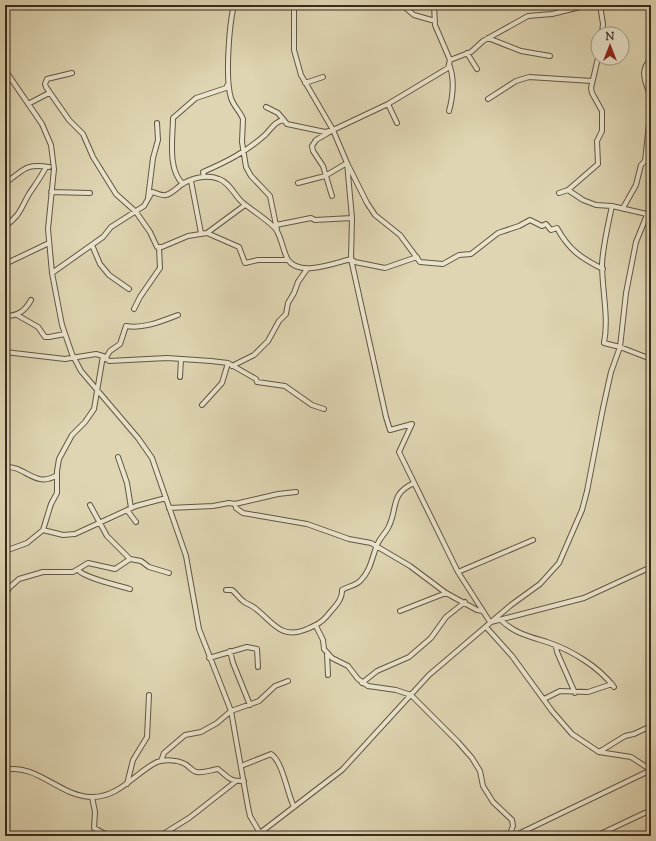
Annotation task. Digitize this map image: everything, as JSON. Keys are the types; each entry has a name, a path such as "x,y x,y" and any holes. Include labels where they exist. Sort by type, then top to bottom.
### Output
{"street":[{"path":"234,5 228,83 231,97 236,109 243,119 243,153 246,167 251,176 270,196 277,231"},
{"path":"294,5 294,50 299,71 333,130 347,163 375,214 400,235 420,262 436,264 447,263 459,256 467,256 475,253 498,233 519,226 530,220 542,226 546,224 551,230 557,228 564,242 583,259 602,269"},
{"path":"402,5 414,15 435,21"},
{"path":"434,5 435,21 441,41 450,62 452,73 452,96 449,111"},
{"path":"332,196 323,166 313,151 312,146 316,140 333,130 388,104 446,70 450,62 467,53 488,38 528,16 552,14 588,5"},
{"path":"600,5 603,26"},
{"path":"488,38 521,51 550,56"},
{"path":"467,53 477,69"},
{"path":"623,208 636,185 641,165 645,161 650,126 651,105 649,92 643,74 646,64 651,58"},
{"path":"559,192 568,190 598,164 597,141 602,130 602,111 592,93 592,81 596,66"},
{"path":"5,70 42,124 51,145 54,169 48,229 49,243 56,298 65,334 75,359 98,392 146,448 152,458 186,556 199,629 209,658 228,700 250,816 260,832"},
{"path":"72,73 47,79 45,84 49,93 69,120 83,134 93,157 116,194 136,212 159,247 160,268 140,297 134,309"},
{"path":"305,83 323,77"},
{"path":"488,99 516,81 529,77 592,81"},
{"path":"183,184 174,171 172,151 173,118 196,98 226,88 228,83"},
{"path":"28,104 49,93"},
{"path":"388,104 397,123"},
{"path":"266,107 278,114 287,124 325,132 333,130"},
{"path":"204,177 203,172 243,153 260,140 278,121 284,120"},
{"path":"148,200 152,160 158,140 157,123"},
{"path":"298,183 325,176 347,163"},
{"path":"347,163 352,218 351,259 390,430 412,424 399,452 411,472 414,483 458,572 490,622"},
{"path":"5,183 23,169 35,165 54,169"},
{"path":"5,226 22,210 46,167"},
{"path":"52,273 103,237 111,227 147,204 152,192 168,195 183,184 204,177 219,179 224,182 245,205 262,219 271,224 277,225 311,218 315,220 352,218"},
{"path":"191,181 201,233"},
{"path":"350,191 359,186"},
{"path":"568,190 589,203 623,208 649,214"},
{"path":"51,192 90,193"},
{"path":"207,233 245,205"},
{"path":"256,836 342,770 430,675 490,622 540,584 559,563 582,510 611,372 620,347 626,293 636,242 649,214 651,205"},
{"path":"612,206 606,234 602,269 607,329 604,343 620,347 651,360"},
{"path":"271,224 277,231 288,260 296,266 307,269 351,259 355,262 385,268 417,257"},
{"path":"159,247 178,239 201,233 207,233 240,247 245,263 258,260 288,260"},
{"path":"5,264 49,243"},
{"path":"92,245 100,264 108,275 129,289"},
{"path":"232,366 254,355 268,341 279,321 286,314 288,304 298,282 307,269"},
{"path":"5,316 17,315 27,308 31,300"},
{"path":"17,315 38,327 45,336 49,337 65,334"},
{"path":"5,551 27,543 43,530 51,504 57,493 59,459 72,435 90,416 94,409 104,357 120,344 126,326 134,327 160,322 178,315"},
{"path":"5,352 54,359 75,359 96,354 109,361 167,358 228,363 256,378 257,382 285,386 312,405 324,409"},
{"path":"180,377 181,359"},
{"path":"202,405 222,383 228,363"},
{"path":"118,457 127,483 129,509 136,522"},
{"path":"5,467 15,467 38,478 51,479 57,475"},
{"path":"226,590 232,590 243,602 256,608 277,628 290,634 298,633 322,623 342,596 342,590 357,584 366,574 376,547 389,527 398,495 414,483"},
{"path":"169,508 213,506 229,503 234,504 278,494 296,492"},
{"path":"43,530 72,535 129,509 166,498"},
{"path":"234,504 236,508 244,513 307,524 349,539 371,543 410,566 446,593 465,602 476,610 483,611"},
{"path":"90,505 111,540 121,548 130,559 141,561 149,567 169,573"},
{"path":"458,572 533,540"},
{"path":"5,595 10,586 19,579 43,572 74,572 88,563 115,569 130,559"},
{"path":"490,622 502,621 584,598 651,567"},
{"path":"78,570 86,576 111,582 130,589"},
{"path":"400,611 446,593"},
{"path":"362,683 376,671 409,657 428,641 446,617 465,602"},
{"path":"502,621 526,636 574,654 601,673 613,685 597,691 575,693 560,692 544,698"},
{"path":"316,626 323,640 324,649 335,661 342,662 348,666 362,683 376,688 396,690 411,695 472,758 480,771 483,786 488,794 512,820 513,826 509,836"},
{"path":"486,627 512,656 552,711 572,734 599,752 631,757 651,770"},
{"path":"556,646 557,652 575,693"},
{"path":"209,658 248,647 257,649 258,667"},
{"path":"230,651 250,705"},
{"path":"327,653 328,675"},
{"path":"5,770 20,769 51,782 74,795 92,797 108,793 127,784 161,761 164,752 185,735 207,729 231,711 250,705 263,698 275,686 288,681"},
{"path":"127,784 133,760 147,737 149,696"},
{"path":"599,752 625,736 634,734 651,726"},
{"path":"241,766 271,754 280,768 289,797 294,807"},
{"path":"161,761 183,763 197,772 213,772 218,769 228,779 235,782 244,781"},
{"path":"514,836 651,770"},
{"path":"160,836 189,818 235,782"},
{"path":"92,797 95,812 94,828 108,836"},
{"path":"596,836 651,810"}]}
